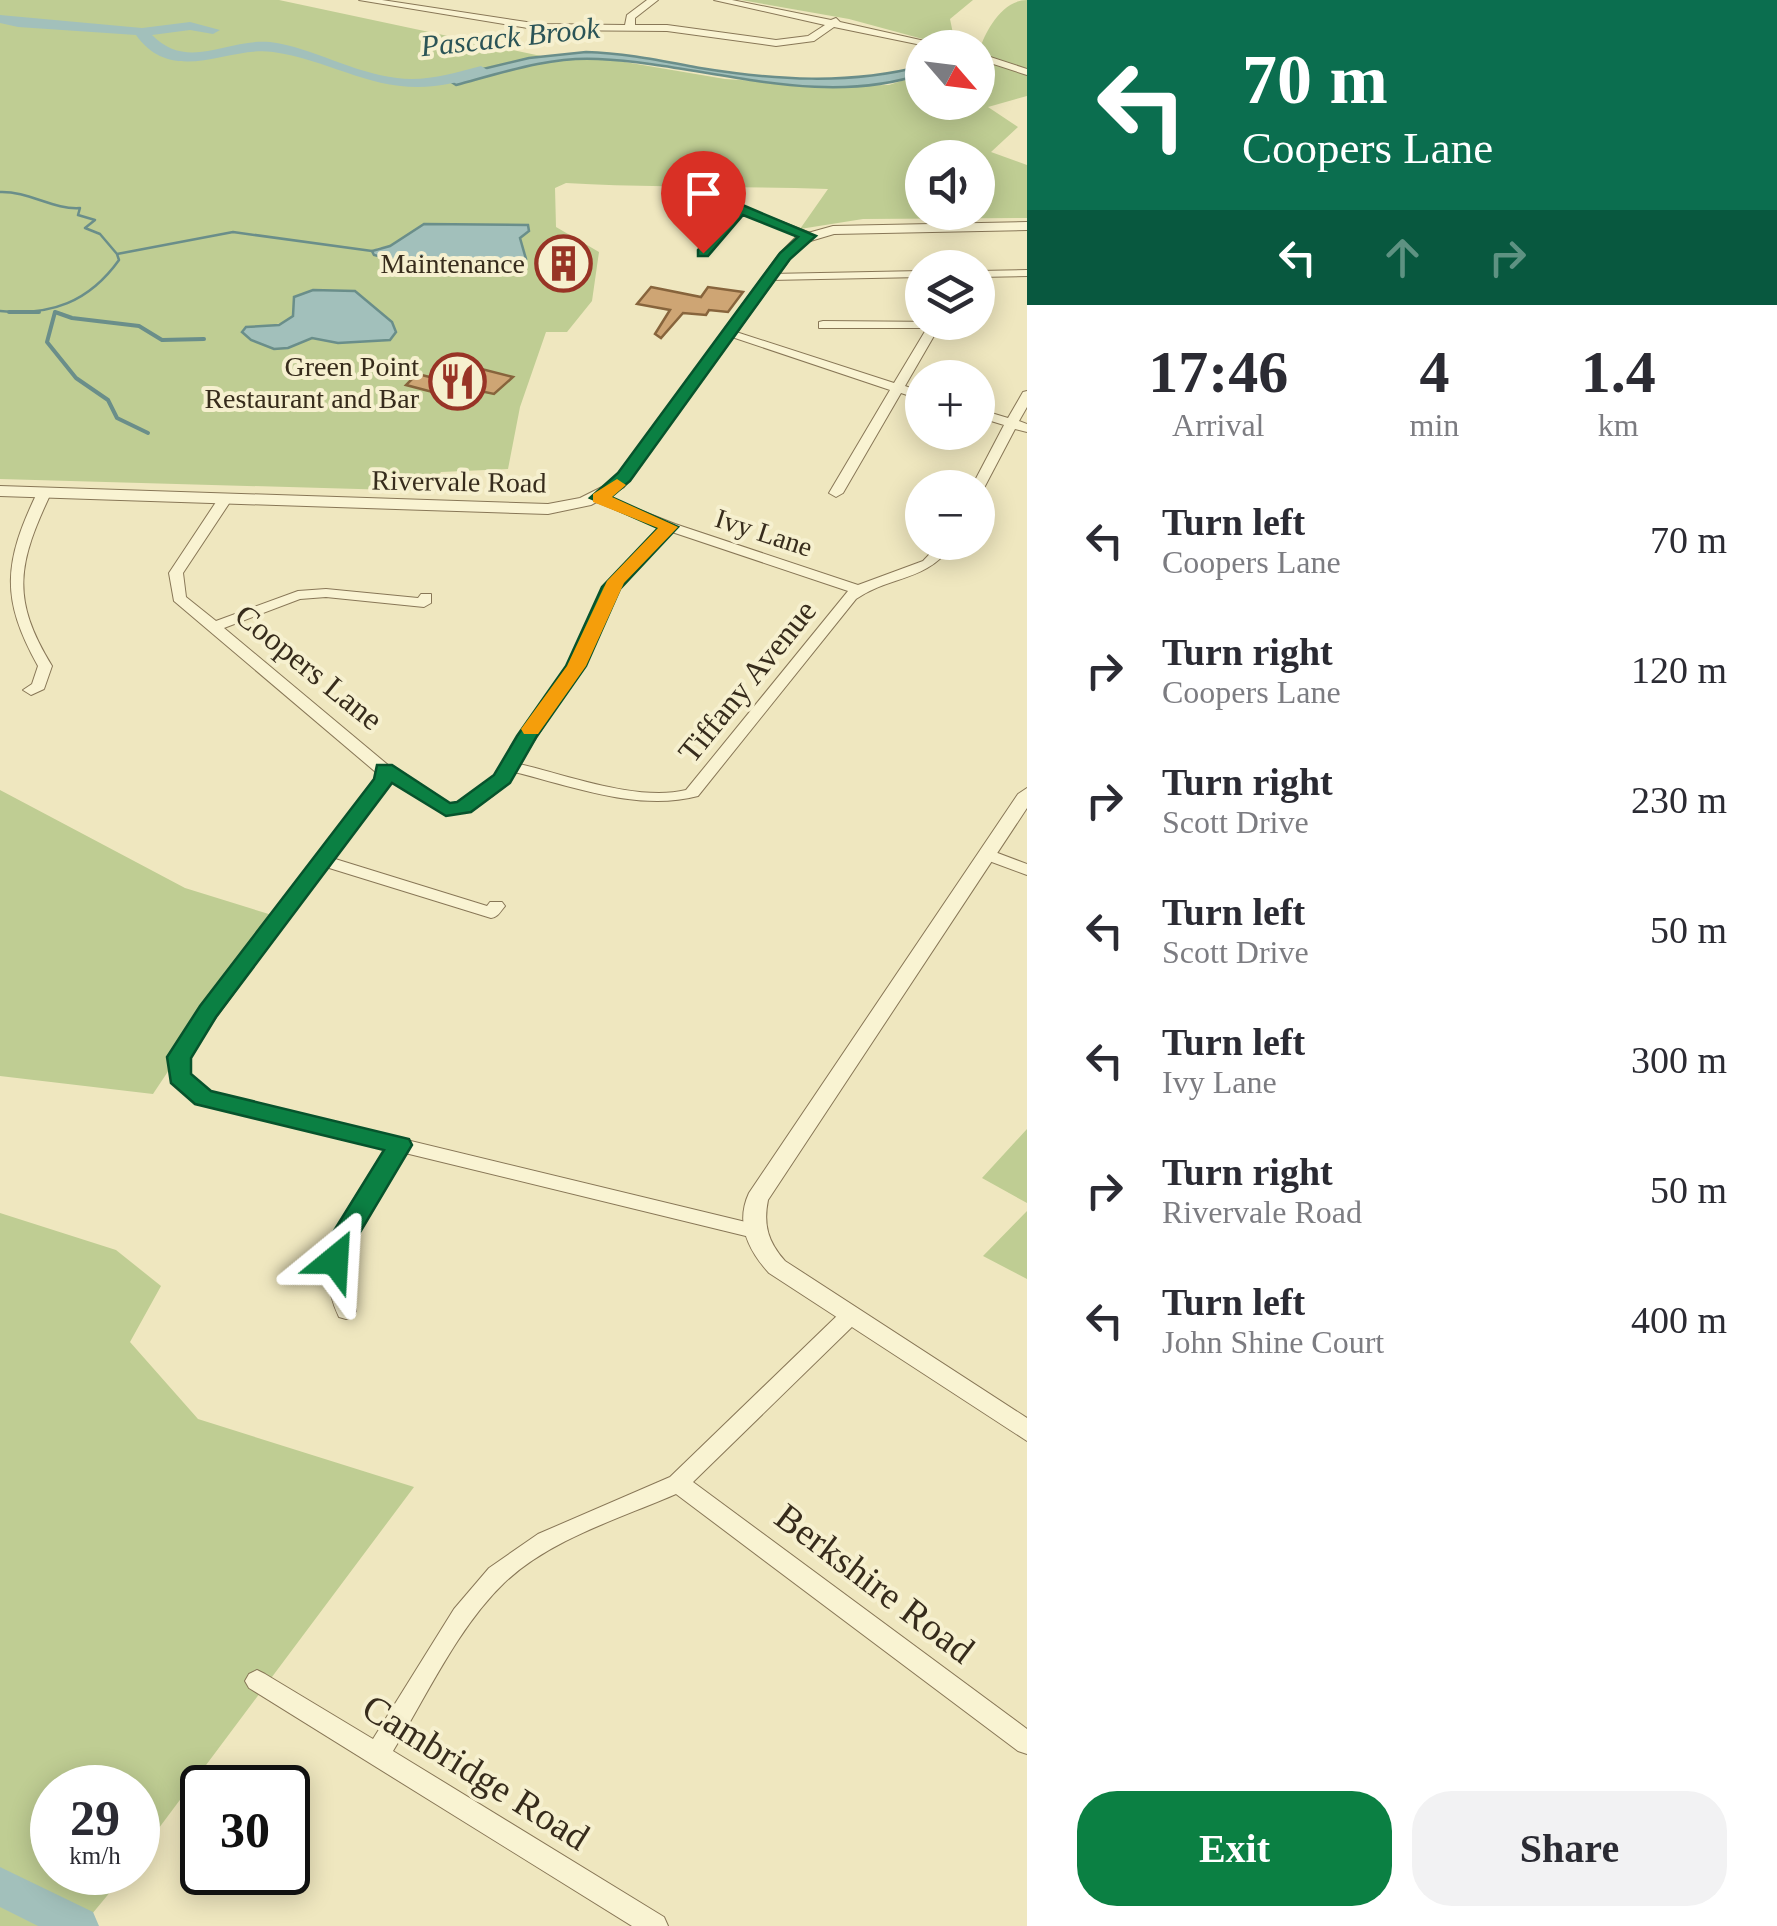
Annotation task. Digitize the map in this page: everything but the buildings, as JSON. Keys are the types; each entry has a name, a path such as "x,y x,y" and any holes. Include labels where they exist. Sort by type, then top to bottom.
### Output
{"street":[{"path":"364,0 554,28 681,30 784,44 811,40 836,21"},
{"path":"454,12 474,0"},
{"path":"630,28 630,17 653,0"},
{"path":"719,0 905,37"},
{"path":"995,62 1027,72"},
{"path":"703,253 740,209 808,236"},
{"path":"599,498 624,477 790,249 808,236 847,229 1027,226"},
{"path":"995,274 1027,273"},
{"path":"770,277 905,274"},
{"path":"823,325 905,324"},
{"path":"729,334 905,390"},
{"path":"836,493 926,340"},
{"path":"987,470 1027,394"},
{"path":"995,419 1027,428"},
{"name":"Rivervale Road","path":"0,491 548,509 599,498"},
{"path":"31,690 39,686 45,666 18,629 7,582 44,493"},
{"name":"Ivy Lane","path":"599,498 670,527 858,590"},
{"name":"Coopers Lane","path":"225,499 180,566 174,582 184,605 384,769 385,779 181,1052 179,1078 204,1098 754,1230"},
{"path":"384,769 439,808 455,810 491,789 512,767 527,736 576,666 612,587 670,527"},
{"name":"Tiffany Avenue","path":"512,767 656,798 684,797 858,590 936,560"},
{"path":"212,628 298,595 326,593 424,603 426,596"},
{"path":"1027,794 757,1199 754,1230 758,1243 778,1268 1027,1431"},
{"path":"987,854 1027,870"},
{"path":"323,861 491,913 496,906"},
{"path":"346,1311 334,1274 340,1242 400,1145"},
{"path":"378,1755 462,1616 497,1574 546,1541 678,1483 850,1316"},
{"name":"Berkshire Road","path":"678,1483 1027,1743"},
{"name":"Cambridge Road","path":"258,1681 655,1926"}],"green space":[{"path":"0,0 279,0 541,56 613,60 725,79 831,86 889,85 905,80 905,120 995,120 995,112 1018,127 995,148 995,140 905,140 905,219 863,219 800,229 828,189 566,183 555,188 556,227 599,252 592,301 567,332 546,332 520,407 508,469 441,472 428,491 0,479","holes":["436,224 528,225 528,231 520,238 526,256 518,264 477,258 400,261 374,255 377,248 390,246","333,290 355,292 392,322 396,332 390,340 338,343 312,338 281,349 257,343 261,327 287,322"]},
{"path":"741,0 973,0 950,19 952,30 905,30 905,34 849,19"},
{"path":"1027,0 1027,96 995,105 995,30 989,30 1002,11"},
{"path":"995,153 1027,165 1027,218 995,218"},
{"path":"0,790 185,888 272,915 153,1094 0,1076"},
{"path":"1027,1129 1027,1203 982,1178"},
{"path":"1027,1211 1027,1279 983,1256"},
{"path":"0,1213 116,1250 161,1286 130,1342 198,1419 414,1487 206,1765 180,1765 180,1800 160,1827 160,1765 30,1765 30,1895 108,1895 82,1926 0,1926"}],"water":[{"path":"586,52 784,78 840,78 905,70 905,78 882,84 802,86 598,59 526,66 456,85 445,78 529,58"},
{"path":"424,224 528,225 529,231 520,238 526,259 515,265 481,258 401,262 374,255 372,251 390,246"},
{"path":"313,290 355,291 392,322 396,332 390,340 338,343 312,338 274,349 242,332 246,327 279,325 293,316 294,297"}],"waterway":[{"name":"Pascack Brook","path":"0,19 142,32"},
{"path":"142,32 190,26 213,30"},
{"name":"Pascack Brook","path":"142,32 158,48 189,57 215,57 245,48 270,47 397,83 450,79 481,71"},
{"path":"0,192 80,208 78,215 95,220 85,228 100,234 117,254"},
{"path":"117,254 233,232 372,251"},
{"path":"19,312 52,308 82,296 119,260 117,254"},
{"path":"0,311 19,312"},
{"path":"9,312 19,312"},
{"path":"19,312 39,312"},
{"path":"55,312 62,314"},
{"path":"55,312 72,318 139,326 162,340 204,339"},
{"path":"55,312 47,342 76,378 108,400 117,418 148,433"},
{"path":"0,1886 79,1926"}],"slow traffic":[{"path":"531,729 576,666 616,581 670,527 599,498 617,485"}],"place":[{"name":"Maintenance","path":"564,263"},
{"name":"Green Point Restaurant and Bar","path":"458,382"}],"route":[{"path":"335,1260 340,1242 400,1145 204,1098 184,1086 179,1078 179,1057 208,1012 385,779 384,769 446,810 463,808 502,779 576,666 612,587 630,564 670,527 599,498 619,484 790,249 808,236 740,209 703,253"}]}
